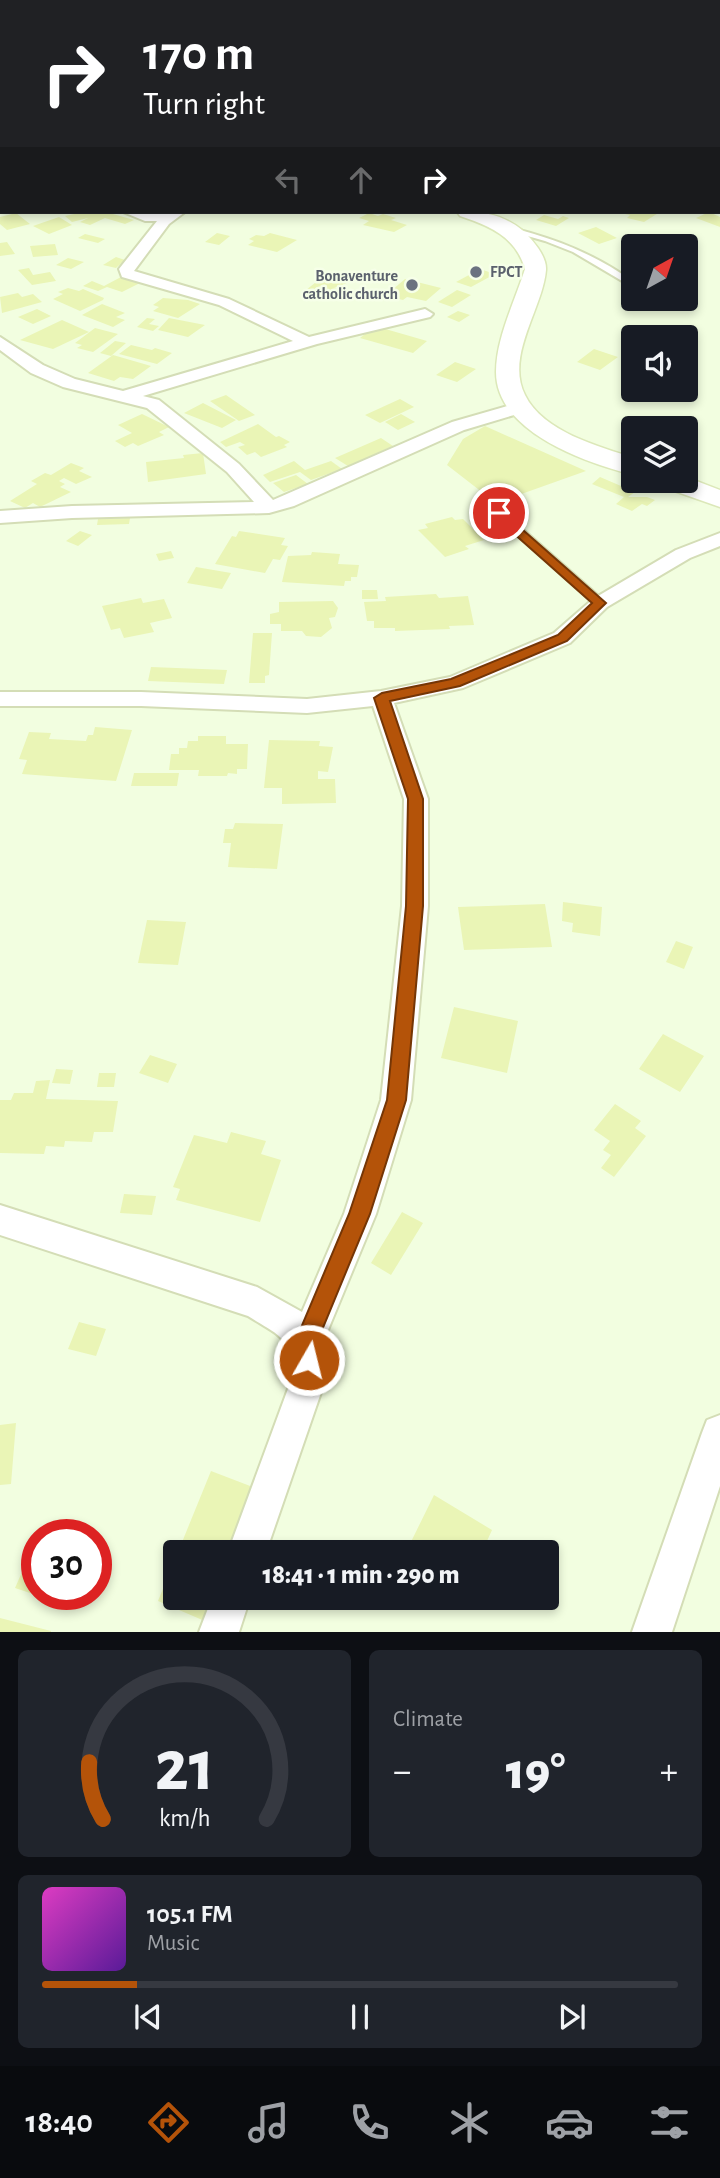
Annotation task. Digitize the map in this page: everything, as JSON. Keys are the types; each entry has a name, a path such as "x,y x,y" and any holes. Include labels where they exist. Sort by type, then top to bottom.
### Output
{"street":[{"path":"137,214 150,218 169,214"},
{"path":"173,214 126,269 127,274 224,302 309,343"},
{"path":"472,214 509,229 525,243 533,255 536,269 508,375 518,408 540,426 574,445 621,462"},
{"path":"124,396 309,343 357,326 425,314"},
{"path":"0,342 37,369 69,383 152,404 233,468 269,507"},
{"path":"0,517 72,512 269,507 287,502 458,426 518,408"},
{"path":"698,491 720,499"},
{"path":"0,699 141,699 307,706 382,698 455,683 562,638 600,603 683,554 720,539"},
{"path":"251,1540 309,1378 306,1342 360,1214 396,1100 415,906 416,799 382,698"},
{"path":"0,1220 257,1303 294,1326 306,1342"},
{"path":"652,1632 720,1433"},
{"path":"219,1632 227,1610"}],"lane":[{"path":"509,229 577,248 621,277"},
{"path":"499,513 600,603"}],"building":[{"path":"17,214 30,224 7,230 0,224 0,217"},
{"path":"113,214 134,220 125,224 105,218 90,225 80,222 88,218 72,222 65,216"},
{"path":"367,214 383,214 396,218 391,220 407,225 394,232 363,225 369,221 359,218"},
{"path":"625,214 657,214 644,222 627,218 630,215"},
{"path":"713,214 720,217 720,227 696,218"},
{"path":"544,215 558,219 563,216 569,218 556,226 536,220"},
{"path":"59,217 72,225 49,234 33,226"},
{"path":"596,227 617,238 599,244 578,233"},
{"path":"217,233 230,236 219,245 205,242"},
{"path":"270,233 297,240 277,252 248,245 254,241 249,239 256,235 264,236"},
{"path":"85,234 105,239 98,243 78,238"},
{"path":"7,242 15,254 0,256 0,243"},
{"path":"55,244 58,255 33,257 30,246"},
{"path":"116,257 125,260 116,268 103,265"},
{"path":"68,258 84,262 71,269 56,265"},
{"path":"29,268 33,275 50,272 56,281 32,285 18,270"},
{"path":"480,269 495,274 471,287 456,282"},
{"path":"330,271 343,275 336,280 347,283 334,288 347,292 339,298 306,290"},
{"path":"121,277 140,283 122,292 107,287 98,291 83,286 92,281 104,286"},
{"path":"405,279 441,288 426,301 385,296"},
{"path":"68,288 79,291 83,289 104,298 80,311 53,299 63,294 58,292"},
{"path":"457,290 471,295 452,307 438,302"},
{"path":"18,293 22,297 33,294 42,302 2,313 0,297"},
{"path":"163,298 200,304 178,318 153,311 159,307 153,305"},
{"path":"102,304 125,313 116,317 125,320 113,327 82,315"},
{"path":"37,309 51,316 33,324 18,317"},
{"path":"458,311 470,315 459,322 447,317"},
{"path":"147,318 155,319 149,324 159,326 153,331 137,327"},
{"path":"169,318 205,325 188,337 158,330"},
{"path":"62,320 89,332 53,349 20,340"},
{"path":"375,326 427,341 413,353 360,338"},
{"path":"95,328 118,334 93,352 77,348 82,345 75,343"},
{"path":"115,341 126,343 111,356 100,353"},
{"path":"131,345 172,353 157,364 119,354"},
{"path":"594,349 618,357 600,370 577,362"},
{"path":"113,355 151,366 133,379 120,377 114,381 88,373"},
{"path":"455,362 476,369 457,382 436,375"},
{"path":"226,395 255,415 239,421 210,401"},
{"path":"400,399 414,407 380,423 365,415"},
{"path":"203,403 236,420 222,428 184,413"},
{"path":"142,414 169,427 159,432 164,435 138,446 133,443 125,447 115,441 132,433 118,425"},
{"path":"401,414 415,422 398,430 385,422"},
{"path":"258,424 276,437 290,442 284,445 287,447 261,457 255,452 247,455 238,447 245,445 240,442 226,447 220,442"},
{"path":"485,426 586,471 496,503 447,465 463,439"},
{"path":"381,438 393,446 348,466 335,458"},
{"path":"203,453 206,474 148,482 146,462"},
{"path":"294,461 305,470 331,461 342,469 311,480 300,472 270,482 263,475"},
{"path":"71,463 84,468 79,471 92,477 76,484 64,478 59,481 65,484 60,487 71,492 40,507 33,503 25,508 10,501 37,484 31,481 45,473 51,475"},
{"path":"296,475 308,484 284,492 273,483"},
{"path":"600,477 621,486 621,493 634,493 628,497 655,500 632,511 616,504 624,497 592,484"},
{"path":"452,517 455,520 463,519 484,540 465,546 469,549 445,557 418,530 428,528 425,524"},
{"path":"130,518 129,524 97,525 98,519"},
{"path":"80,531 92,535 78,546 66,541"},
{"path":"239,531 285,538 281,545 288,546 280,560 273,559 265,573 215,564 232,536 236,537"},
{"path":"171,551 174,558 159,561 156,554"},
{"path":"312,552 340,554 338,564 359,565 357,577 345,581 344,586 282,582 288,556 311,555"},
{"path":"196,567 231,573 222,589 187,583"},
{"path":"362,590 377,590 378,599 362,599"},
{"path":"436,594 439,598 468,596 474,625 449,626 450,629 395,631 395,628 374,628 374,621 367,621 364,602 386,601 385,597"},
{"path":"141,598 143,603 164,599 172,618 150,623 154,632 124,638 120,628 111,630 102,606"},
{"path":"333,601 338,608 335,617 329,618 332,628 321,637 306,636 302,631 281,631 281,624 270,624 270,614 279,612 279,602"},
{"path":"253,633 272,633 269,675 265,676 265,683 249,683"},
{"path":"151,667 227,670 224,684 148,681"},
{"path":"95,727 132,730 116,781 22,774 27,760 19,759 29,732 51,733 49,739 86,741 88,735 93,735"},
{"path":"198,736 226,736 226,744 248,744 247,769 237,769 237,774 228,773 227,776 198,776 199,770 169,770 171,754 179,754 179,748 187,748 188,741 198,741"},
{"path":"269,740 320,741 319,746 333,747 328,772 318,771 318,779 335,779 336,803 282,804 282,788 264,788"},
{"path":"134,773 179,773 177,786 131,786"},
{"path":"235,823 283,824 277,869 228,867 231,843 223,843 225,829 233,829"},
{"path":"563,902 602,907 600,936 572,932 573,923 562,921"},
{"path":"545,904 552,947 464,950 458,907"},
{"path":"147,920 186,922 178,965 138,963"},
{"path":"676,941 693,947 684,969 666,962"},
{"path":"454,1007 518,1021 507,1073 441,1058"},
{"path":"663,1034 704,1056 680,1092 639,1069"},
{"path":"150,1055 177,1064 168,1083 139,1073"},
{"path":"56,1069 73,1070 70,1084 52,1083"},
{"path":"99,1073 116,1073 114,1087 97,1087"},
{"path":"50,1080 46,1099 118,1101 113,1132 94,1132 92,1142 65,1141 64,1147 46,1146 44,1154 0,1153 0,1100 11,1100 14,1093 33,1093 36,1081"},
{"path":"615,1104 641,1121 635,1128 646,1136 614,1177 601,1168 611,1155 603,1150 610,1141 594,1130"},
{"path":"231,1132 266,1141 261,1154 281,1160 260,1222 176,1200 180,1189 173,1187 194,1135 227,1143"},
{"path":"124,1194 156,1196 152,1215 120,1213"},
{"path":"402,1212 423,1223 391,1275 371,1263"},
{"path":"79,1322 106,1329 96,1356 68,1349"},
{"path":"16,1423 11,1484 0,1485 0,1425"},
{"path":"211,1471 258,1489 239,1540 183,1540"},
{"path":"434,1495 492,1530 487,1540 412,1540"},
{"path":"21,1574 21,1590 15,1588"},
{"path":"163,1589 163,1603 158,1601"},
{"path":"179,1610 212,1610 207,1622"},
{"path":"0,1618 51,1631 51,1632 0,1632"}],"place":[{"name":"FPCT","path":"476,272"},
{"name":"Bonaventure catholic church","path":"412,285"}],"route":[{"path":"309,1360 306,1342 360,1214 396,1100 415,906 416,799 382,698 455,683 562,638 600,603 499,513"}]}
